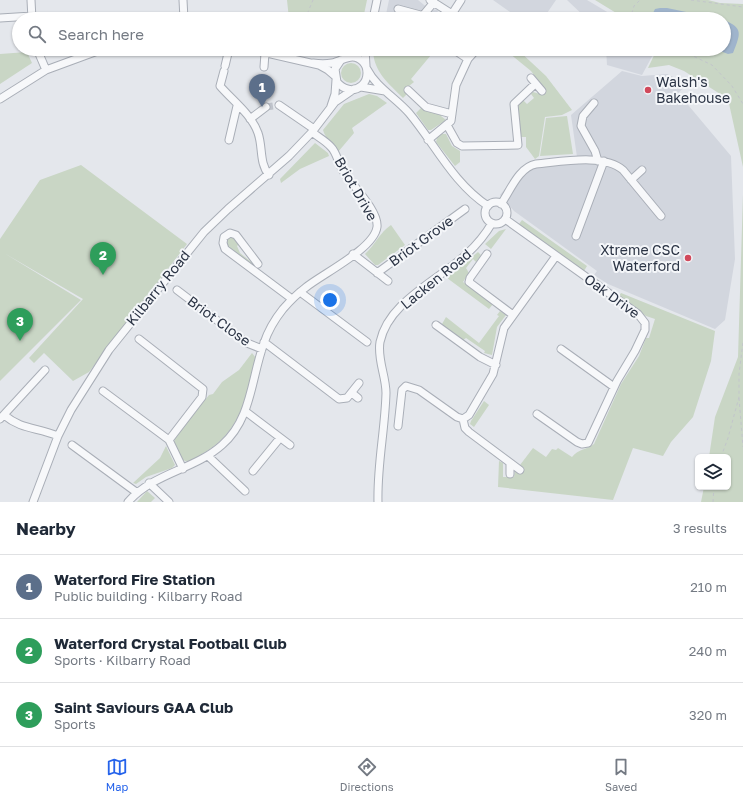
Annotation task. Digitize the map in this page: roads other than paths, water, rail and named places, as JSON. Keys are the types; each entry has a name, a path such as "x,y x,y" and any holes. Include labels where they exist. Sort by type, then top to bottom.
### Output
{"street":[{"path":"31,0 32,12"},
{"path":"183,0 184,12"},
{"path":"374,12 377,0"},
{"path":"453,12 460,0"},
{"path":"427,12 432,1 449,12"},
{"path":"398,9 407,12"},
{"path":"0,18 12,18"},
{"path":"40,56 46,70"},
{"path":"0,99 46,70 84,56"},
{"path":"227,56 220,86 250,119 258,132 263,168 269,175"},
{"path":"264,67 265,56"},
{"path":"278,56 313,64 328,70 342,87 376,88 389,93"},
{"path":"335,78 336,66 348,56"},
{"path":"357,88 367,78 365,56"},
{"path":"464,56 468,59"},
{"path":"428,140 450,121 456,86 471,56"},
{"path":"313,64 331,63 344,59 359,58 371,76 409,113 459,179 488,206"},
{"name":"Kilbarry Road","path":"330,108 335,94 335,78"},
{"path":"447,125 457,143 462,146 518,145 514,104 533,81 542,91"},
{"name":"Kilbarry Road","path":"33,502 58,436 78,397 97,367 174,268 215,221 269,175 313,131 330,108 341,98 357,88"},
{"path":"408,90 426,106 452,114"},
{"path":"576,236 601,161 583,131 581,123 584,113 594,103"},
{"path":"279,105 313,131"},
{"path":"229,140 237,106"},
{"path":"250,119 266,107"},
{"name":"Briot Drive","path":"128,502 136,492 149,483 183,469 208,456 231,436 245,411 263,346 275,321 292,299 371,239 376,229 377,221 366,201 342,171 333,149 313,131"},
{"path":"502,204 523,171 529,166 536,164 601,161 618,166 661,216"},
{"path":"631,180 642,170"},
{"path":"493,203 502,204 506,210 505,219 500,223 492,223 486,215 488,206 493,203"},
{"name":"Briot Grove","path":"377,273 465,209"},
{"path":"463,419 469,415 484,391 496,365 503,330 556,256 505,219"},
{"name":"Lacken Road","path":"378,502 378,470 386,396 380,356 380,344 383,333 389,320 402,306 460,261 480,241 492,223"},
{"path":"258,264 236,235 230,233 224,237 223,243 225,249 292,299"},
{"name":"Briot Grove","path":"353,254 388,282"},
{"path":"487,254 468,281 513,315"},
{"name":"Oak Drive","path":"556,256 638,314 645,321 645,330 634,353 614,387"},
{"name":"Briot Close","path":"177,290 250,344 263,346 339,399 346,399 352,393"},
{"path":"300,292 367,342"},
{"path":"436,326 480,358 496,365"},
{"path":"139,339 203,389 202,397 169,440"},
{"path":"537,414 577,442 586,444 590,440 614,387 561,349"},
{"path":"45,370 2,417 23,427 42,430 58,436"},
{"path":"358,398 352,393 359,383"},
{"path":"398,426 402,390 406,386 417,389 457,417 463,419"},
{"path":"103,391 169,440 183,469"},
{"path":"245,411 290,445"},
{"path":"463,419 467,430 520,470"},
{"path":"253,471 280,438"},
{"path":"72,445 136,492"},
{"path":"208,456 245,491"},
{"path":"510,463 510,474"},
{"path":"149,483 169,502"}],"water":[{"path":"667,8 686,12 654,12 655,9"},
{"path":"731,24 735,26 739,32 738,41 733,53 731,53"}],"tunnel":[{"path":"266,107 279,105"}],"place":[{"name":"Walsh's Bakehouse","path":"648,90"},
{"name":"Waterford Fire Station","path":"262,107"},
{"name":"Xtreme CSC Waterford","path":"688,258"},
{"name":"Waterford Crystal Football Club","path":"103,275"},
{"name":"Saint Saviours GAA Club","path":"20,341"}]}
